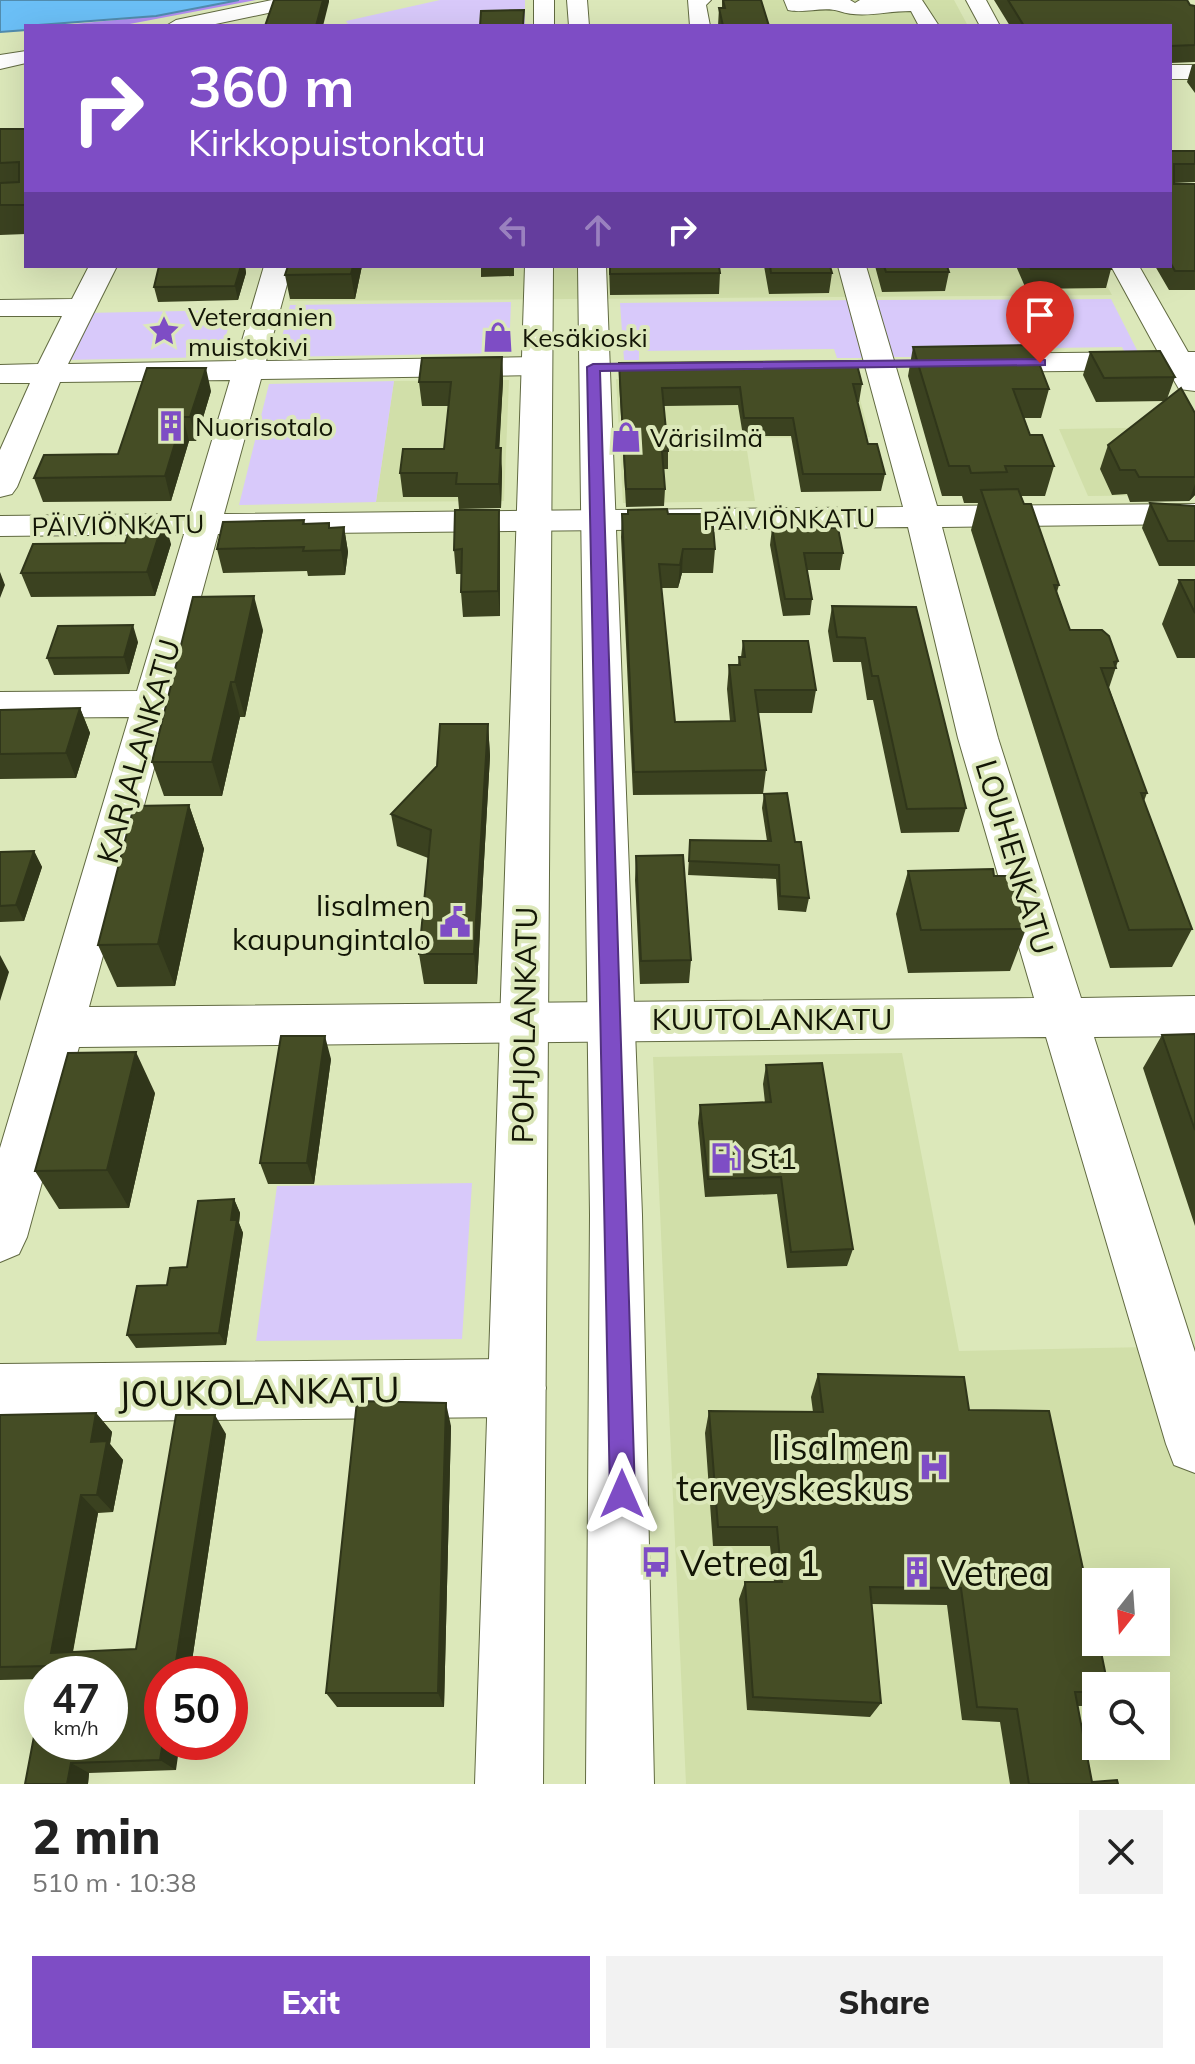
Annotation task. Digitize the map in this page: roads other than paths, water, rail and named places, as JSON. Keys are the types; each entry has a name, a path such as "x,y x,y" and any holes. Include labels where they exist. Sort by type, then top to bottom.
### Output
{"street":[{"path":"186,24 301,0"},
{"path":"544,0 544,24"},
{"path":"577,0 579,24"},
{"path":"700,24 696,3 701,0"},
{"path":"976,0 989,24"},
{"path":"784,12 795,6 846,5 848,10 866,10 864,5 918,5 928,24"},
{"path":"0,62 24,57"},
{"path":"1172,72 1195,72"},
{"path":"0,487 80,307 102,268"},
{"name":"KARJALANKATU","path":"0,1237 277,268"},
{"name":"POHJOLANKATU","path":"509,1784 539,268"},
{"path":"592,268 611,367 596,523 621,1340 620,1784"},
{"name":"LOUHENKATU","path":"853,268 923,518 978,738 1195,1444"},
{"path":"1126,268 1187,361 1195,391"},
{"path":"0,308 80,307"},
{"path":"951,363 1187,361"},
{"path":"0,374 537,366"},
{"name":"PÄIVIÖNKATU","path":"0,526 596,523 1195,514"},
{"path":"0,705 152,704"},
{"name":"KUUTOLANKATU","path":"60,1027 1195,1016"},
{"name":"JOUKOLANKATU","path":"0,1393 517,1388"}],"water":[{"path":"0,0 239,0 156,16 24,24 24,30 0,32"}],"place":[{"name":"Veteraanien muistokivi","path":"164,331"},
{"name":"Kesäkioski","path":"498,337"},
{"name":"Nuorisotalo","path":"171,426"},
{"name":"Värisilmä","path":"626,437"},
{"name":"Iisalmen kaupungintalo","path":"455,922"},
{"name":"St1","path":"726,1158"},
{"name":"Iisalmen terveyskeskus","path":"934,1467"},
{"name":"Vetrea 1","path":"656,1562"},
{"name":"Vetrea","path":"917,1572"}]}
